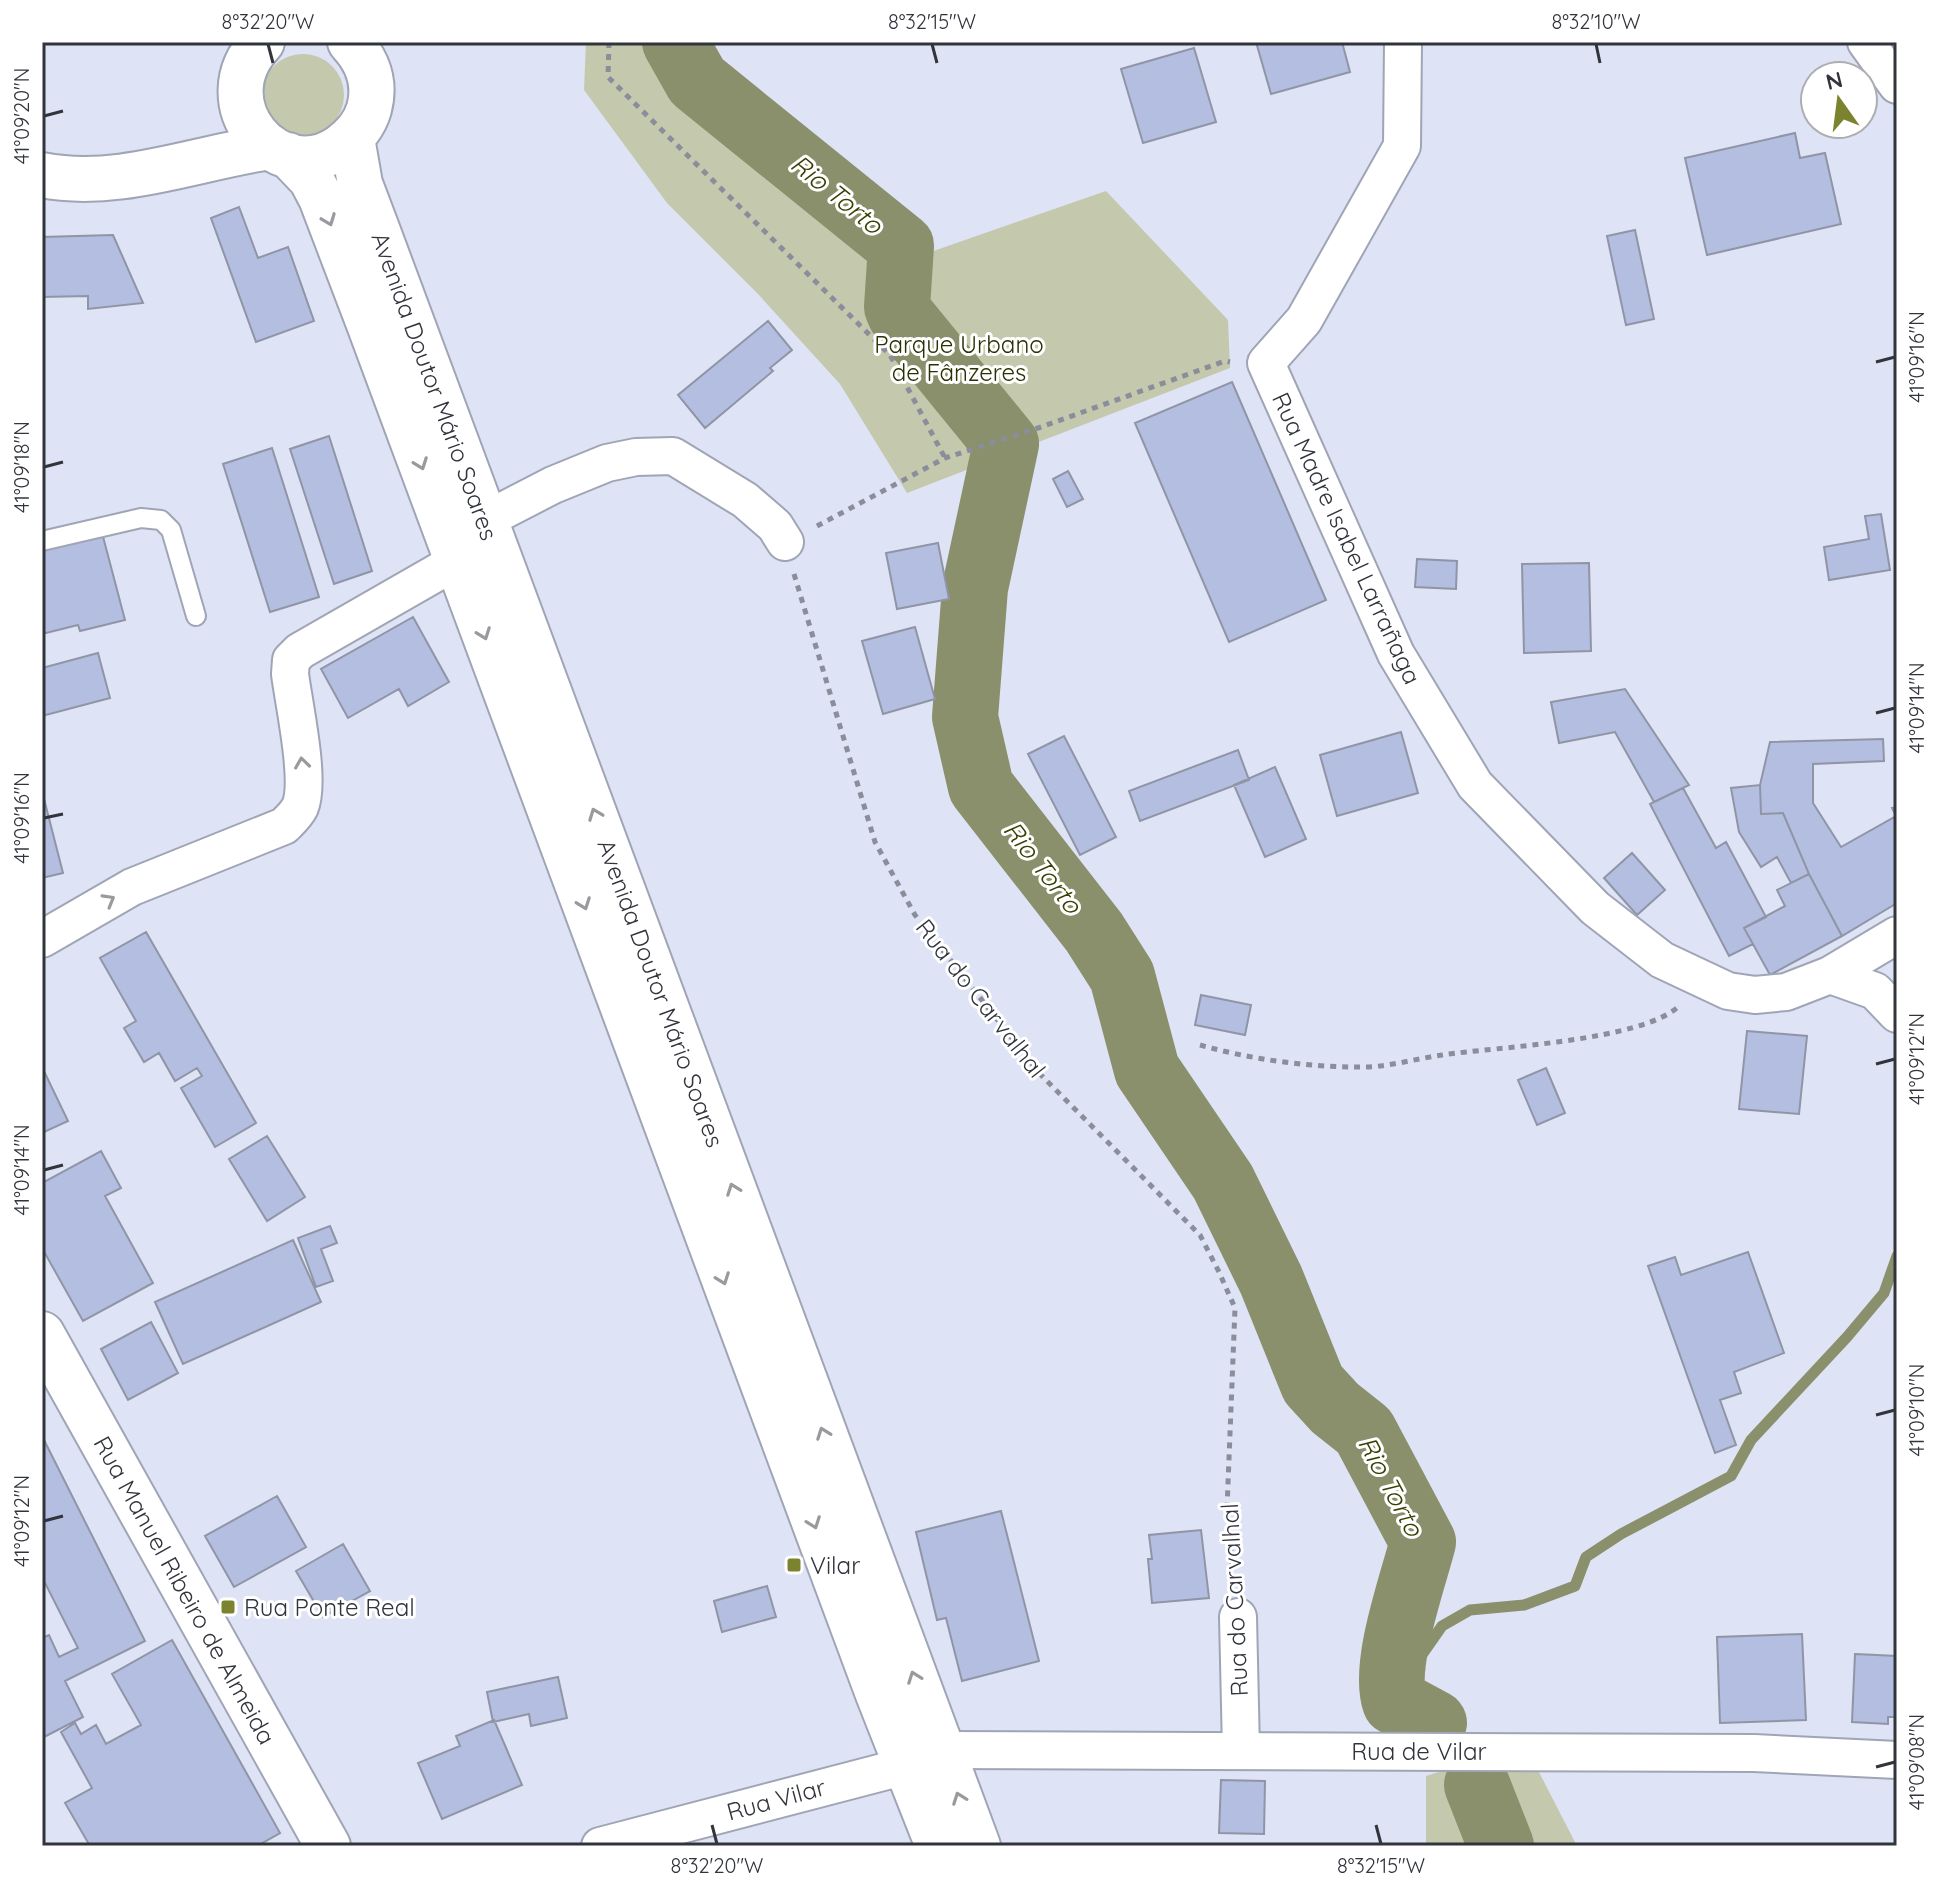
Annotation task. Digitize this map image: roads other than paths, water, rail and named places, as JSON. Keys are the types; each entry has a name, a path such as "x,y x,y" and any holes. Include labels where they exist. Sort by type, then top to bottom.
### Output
{"main road":[{"path":"42,175 100,178 279,151 311,157 334,151 352,138 366,120 372,97 371,75 361,54 350,42"},
{"path":"174,166 202,151 220,135 232,116 250,58"},
{"name":"Avenida Doutor Mário Soares","path":"250,58 243,114 254,132 311,179 321,198 457,561 923,1758 978,1846"},
{"name":"Avenida Doutor Mário Soares","path":"352,138 360,184 485,520 923,1758 938,1846"},
{"name":"Rua Manuel Ribeiro de Almeida","path":"42,1334 328,1846"}],"street":[{"name":"Rua Madre Isabel Larrañaga","path":"1403,42 1402,146 1304,320 1266,363 1396,654 1475,785 1595,908 1662,960 1728,991 1755,995 1786,992 1830,975 1897,935"},
{"path":"1866,42 1897,85"},
{"path":"485,520 553,485 607,463 636,457 673,456 745,500 775,526 799,535"},
{"path":"42,939 132,887 284,826 295,816 301,804 304,780 290,674 291,660 300,651 457,561"},
{"path":"1830,975 1875,991 1897,1014"},
{"name":"Rua do Carvalhal","path":"1238,1617 1241,1750"},
{"name":"Rua de Vilar","path":"923,1758 1241,1750 1754,1753 1897,1760"},
{"name":"Rua Vilar","path":"600,1846 923,1758"}],"lane":[{"path":"42,541 141,518 161,520 171,530 196,616"}],"waterway":[{"name":"Rio Torto","path":"675,42 697,81 901,246 897,307 900,314 1006,444 975,588 965,717 981,787 1094,932 1122,976 1147,1070 1223,1182 1271,1280 1313,1384 1335,1408 1364,1431 1423,1542 1400,1623 1392,1686 1395,1702 1434,1723"},
{"path":"1410,1710 1407,1689 1414,1666 1442,1626 1470,1610 1524,1605 1575,1586 1586,1557 1621,1534 1731,1476 1751,1440 1884,1293 1897,1256"},
{"name":"Rio Torto","path":"1477,1785 1501,1846"}],"place":[{"name":"Vilar","path":"794,1565"},
{"name":"Rua Ponte Real","path":"228,1607"}],"park label":[{"name":"Parque Urbano de Fânzeres","path":"959,358"}]}
